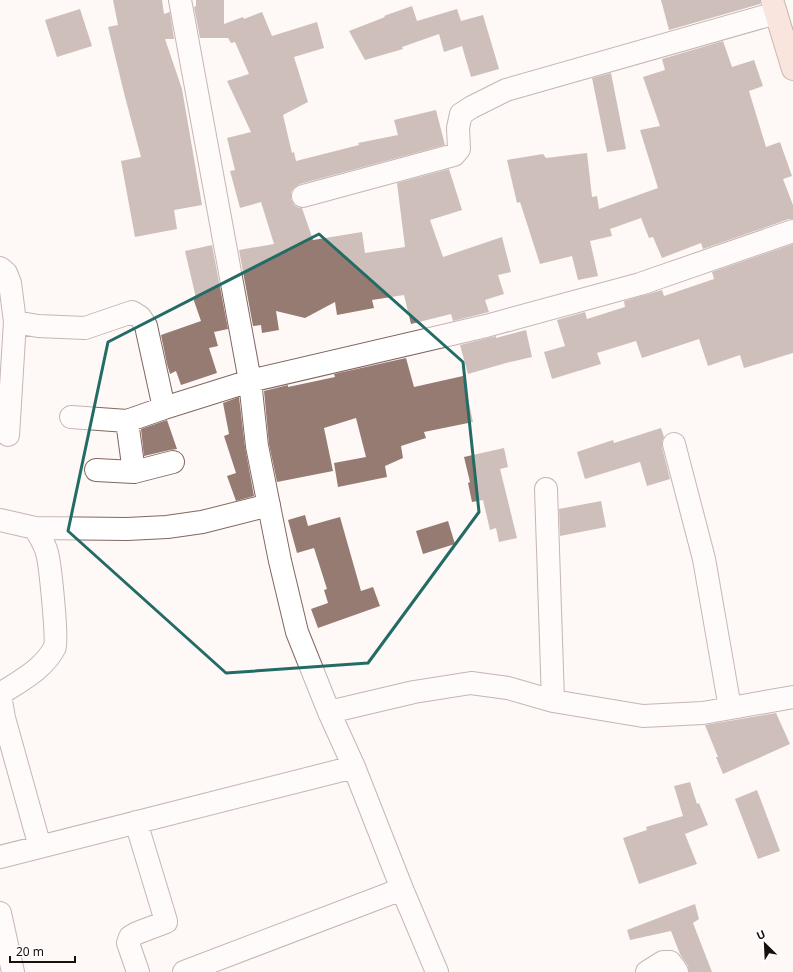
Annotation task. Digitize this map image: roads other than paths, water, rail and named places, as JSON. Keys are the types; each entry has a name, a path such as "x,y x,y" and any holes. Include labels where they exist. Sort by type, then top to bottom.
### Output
{"street":[{"path":"180,0 250,381 257,446 280,561 297,632 354,766 402,889 437,972"},
{"path":"303,196 454,155 459,149 458,128 461,114 506,90 774,6 793,69"},
{"path":"71,418 126,421 250,381 486,326 640,284 793,231"},
{"path":"0,268 6,273 10,283 15,322 8,435"},
{"path":"15,322 38,326 85,328 132,312 140,317 146,326 164,408"},
{"path":"126,421 134,472"},
{"path":"674,444 704,560 730,708"},
{"path":"96,470 134,472 173,462"},
{"path":"546,489 553,701"},
{"path":"0,520 35,528 167,528 202,522 269,505"},
{"path":"35,528 47,552 53,601 56,646 47,659 32,673 0,695 4,718 40,847"},
{"path":"330,712 414,692 471,683 508,688 553,701 643,716 703,713 793,697"},
{"path":"0,857 354,766"},
{"path":"136,822 166,921 130,937 128,943 138,972"},
{"path":"184,972 402,889"},
{"path":"0,913 13,972"},
{"path":"647,972 664,962 670,962 678,972"}]}
